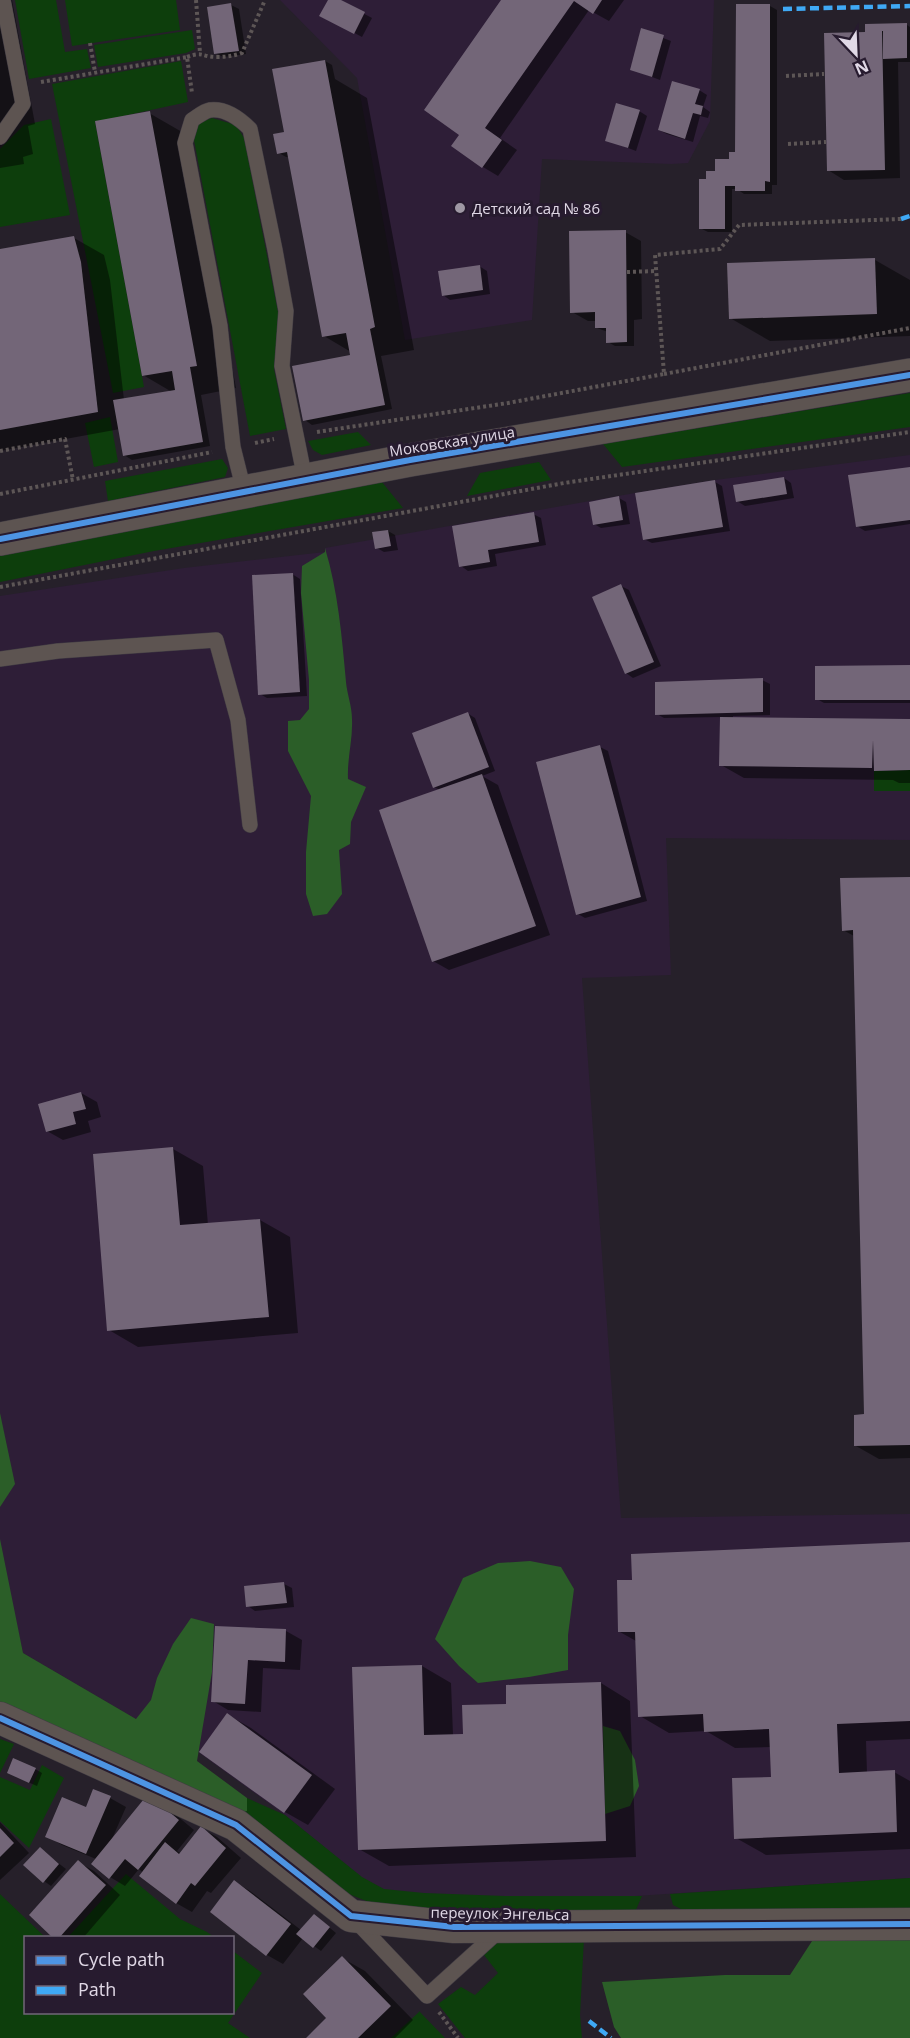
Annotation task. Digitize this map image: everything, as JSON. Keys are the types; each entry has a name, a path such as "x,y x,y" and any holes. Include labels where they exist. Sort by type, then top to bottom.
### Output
{"street":[{"name":"Моковская улица","path":"0,539 305,479 910,375"},
{"path":"0,1718 236,1826 351,1916"},
{"name":"переулок Энгельса","path":"351,1916 454,1927 910,1924"}],"lane":[{"path":"0,137 23,104 3,0"},
{"path":"244,491 233,447 220,326 185,143 192,120 208,110 221,111 238,118 250,129 286,311 282,366 305,479"},
{"path":"0,659 58,651 216,640 238,720 250,825"},
{"path":"351,1916 427,1996 504,1927"}],"path":[{"path":"196,0 200,53"},
{"path":"20,86 200,53 213,57 230,57 242,53 265,0"},
{"path":"90,43 95,72"},
{"path":"187,57 193,99 208,110"},
{"path":"786,76 824,74"},
{"path":"789,144 826,142"},
{"path":"664,374 655,255 720,249 739,225 901,219"},
{"path":"627,272 656,271"},
{"path":"0,494 295,435 508,403 910,328"},
{"path":"0,587 564,483 910,432"},
{"path":"0,451 65,439 73,480"},
{"path":"427,1996 458,2038"}],"shaded area":[{"name":"Детский сад № 86","path":"280,0 714,0 710,121 688,163 542,159 532,320 405,340 357,78"},
{"path":"910,455 910,840 666,838 671,975 582,978 621,1518 910,1514 910,1878 590,1899 426,1895 384,1890 361,1878 285,1815 198,1752 160,1733 23,1653 16,1622 0,1614 0,596 184,568 325,552 325,548 635,493 715,480"}],"green space":[{"path":"15,0 56,0 65,52 87,49 91,68 29,79"},
{"path":"65,0 176,0 180,30 72,46"},
{"path":"192,30 195,49 186,53 98,67 94,45"},
{"path":"181,61 188,102 95,122 144,387 113,393 52,84"},
{"path":"212,118 236,125 244,138 279,317 274,369 286,429 250,436 194,140 199,123"},
{"path":"51,119 70,215 0,227 0,149 24,125"},
{"path":"910,393 910,427 622,467 603,444"},
{"path":"110,417 118,462 94,467 85,423"},
{"path":"358,432 371,445 322,455 313,450 308,441"},
{"path":"222,459 228,468 225,477 108,501 105,481"},
{"path":"539,462 551,480 467,496 480,473"},
{"path":"382,482 403,508 154,551 0,582 0,556"},
{"path":"325,548 336,597 352,714 348,779 366,787 351,822 350,844 339,850 342,894 327,914 313,916 306,894 306,852 311,796 288,751 288,721 300,720 309,709 309,680 301,593 302,566 325,552"},
{"path":"910,770 910,791 874,791 874,771"},
{"path":"0,1413 15,1484 0,1507"},
{"path":"0,1539 23,1653 136,1719 151,1700 157,1678 173,1644 191,1618 214,1624 212,1672 197,1761 247,1798 247,1811 230,1816 0,1708"},
{"path":"530,1561 561,1567 574,1589 568,1635 568,1670 478,1683 435,1639 463,1578 498,1563"},
{"path":"603,1726 620,1731 635,1760 639,1786 630,1806 605,1814"},
{"path":"0,1739 14,1744 0,1773"},
{"path":"42,1765 64,1778 29,1848 0,1821 0,1777 30,1790"},
{"path":"247,1798 285,1815 362,1877 384,1889 505,1896 642,1896 635,1912 426,1912 376,1905 344,1892 230,1816 247,1811"},
{"path":"126,1874 180,1919 213,1936 69,1936"},
{"path":"910,1878 910,1910 685,1911 673,1905 670,1894"},
{"path":"0,1894 44,1936 24,1936 24,2014 234,2014 234,1952 262,1973 228,2023 250,2038 0,2038"},
{"path":"910,1936 910,2038 621,2038 614,2027 602,1982 725,1975 790,1975 814,1938"},
{"path":"584,1938 580,2015 582,2038 465,2038 438,2004 461,1987 475,1995 498,1973 484,1955 500,1939"},
{"path":"419,2012 445,2038 391,2038"}],"building":[{"path":"328,0 341,0 365,12 354,34 319,16"},
{"path":"501,0 602,0 593,14 574,1 485,128 502,140 482,168 451,146 459,135 424,110"},
{"path":"231,3 239,51 214,54 207,7"},
{"path":"736,4 770,4 770,182 765,181 765,191 735,191 735,186 725,186 725,229 699,229 699,179 706,179 706,171 715,171 715,159 729,159 729,152 735,152"},
{"path":"907,23 907,58 883,59 882,31 885,170 827,171 824,33 865,32 865,24"},
{"path":"641,28 664,35 652,77 630,70"},
{"path":"325,60 375,327 370,329 385,405 303,421 292,366 350,355 346,333 322,337 287,152 277,154 273,134 284,132 272,69"},
{"path":"672,81 700,89 695,104 703,106 701,115 693,113 685,139 658,130"},
{"path":"616,103 640,110 628,148 605,141"},
{"path":"150,111 197,366 190,367 203,442 123,456 113,400 175,390 172,371 142,376 95,121"},
{"path":"626,230 627,342 606,343 606,328 595,328 595,312 570,313 569,231"},
{"path":"74,236 81,262 98,412 0,430 0,249"},
{"path":"875,258 877,314 729,319 727,263"},
{"path":"480,265 483,290 442,296 438,271"},
{"path":"910,467 910,520 856,527 848,475"},
{"path":"784,477 787,494 736,502 733,485"},
{"path":"715,480 723,527 643,540 635,493"},
{"path":"619,496 623,520 593,525 589,502"},
{"path":"534,512 539,542 488,550 490,562 459,567 452,526"},
{"path":"388,530 391,546 375,549 372,532"},
{"path":"293,573 300,692 258,695 252,575"},
{"path":"621,584 654,662 625,674 592,597"},
{"path":"910,665 910,700 815,700 815,666"},
{"path":"763,678 763,712 655,715 655,682"},
{"path":"468,712 489,767 433,788 412,733"},
{"path":"720,717 910,719 910,770 874,771 873,740 872,768 719,766"},
{"path":"600,745 641,897 576,915 536,762"},
{"path":"482,774 536,926 432,962 379,810"},
{"path":"910,877 910,1445 854,1446 854,1415 864,1414 853,930 842,931 840,878"},
{"path":"81,1092 86,1109 73,1112 76,1124 46,1132 38,1104"},
{"path":"173,1147 180,1225 260,1219 269,1317 107,1331 93,1154"},
{"path":"910,1542 910,1721 837,1724 839,1773 895,1770 897,1832 734,1839 732,1778 771,1777 769,1729 704,1732 703,1714 638,1717 635,1632 618,1632 617,1580 632,1580 631,1554"},
{"path":"284,1582 287,1603 246,1607 244,1586"},
{"path":"215,1626 286,1629 285,1662 248,1660 245,1704 211,1702"},
{"path":"422,1665 424,1735 463,1734 462,1705 506,1704 506,1685 601,1682 606,1841 358,1850 352,1667"},
{"path":"227,1713 312,1775 284,1813 199,1752"},
{"path":"13,1758 36,1768 29,1783 7,1773"},
{"path":"93,1789 111,1796 86,1854 45,1837 62,1797 86,1807"},
{"path":"148,1794 179,1820 138,1870 125,1859 109,1879 91,1864"},
{"path":"201,1826 226,1848 195,1886 191,1883 176,1904 139,1876 165,1842 179,1854"},
{"path":"0,1828 14,1843 0,1857"},
{"path":"40,1847 59,1864 43,1883 23,1865"},
{"path":"78,1860 106,1885 61,1936 51,1936 29,1915"},
{"path":"234,1880 291,1924 266,1956 210,1912"},
{"path":"314,1914 330,1927 313,1948 296,1934"},
{"path":"342,1956 391,2006 358,2038 306,2038 326,2018 303,1994"}],"marked path":[{"path":"783,9 910,6"},
{"path":"901,219 910,216"},
{"path":"589,2021 611,2038"}],"cycle path":[{"path":"0,539 410,460 910,375"},
{"path":"0,1718 236,1825 351,1916 454,1927 910,1924"}],"place":[{"name":"Детский сад № 86","path":"460,208"}]}
